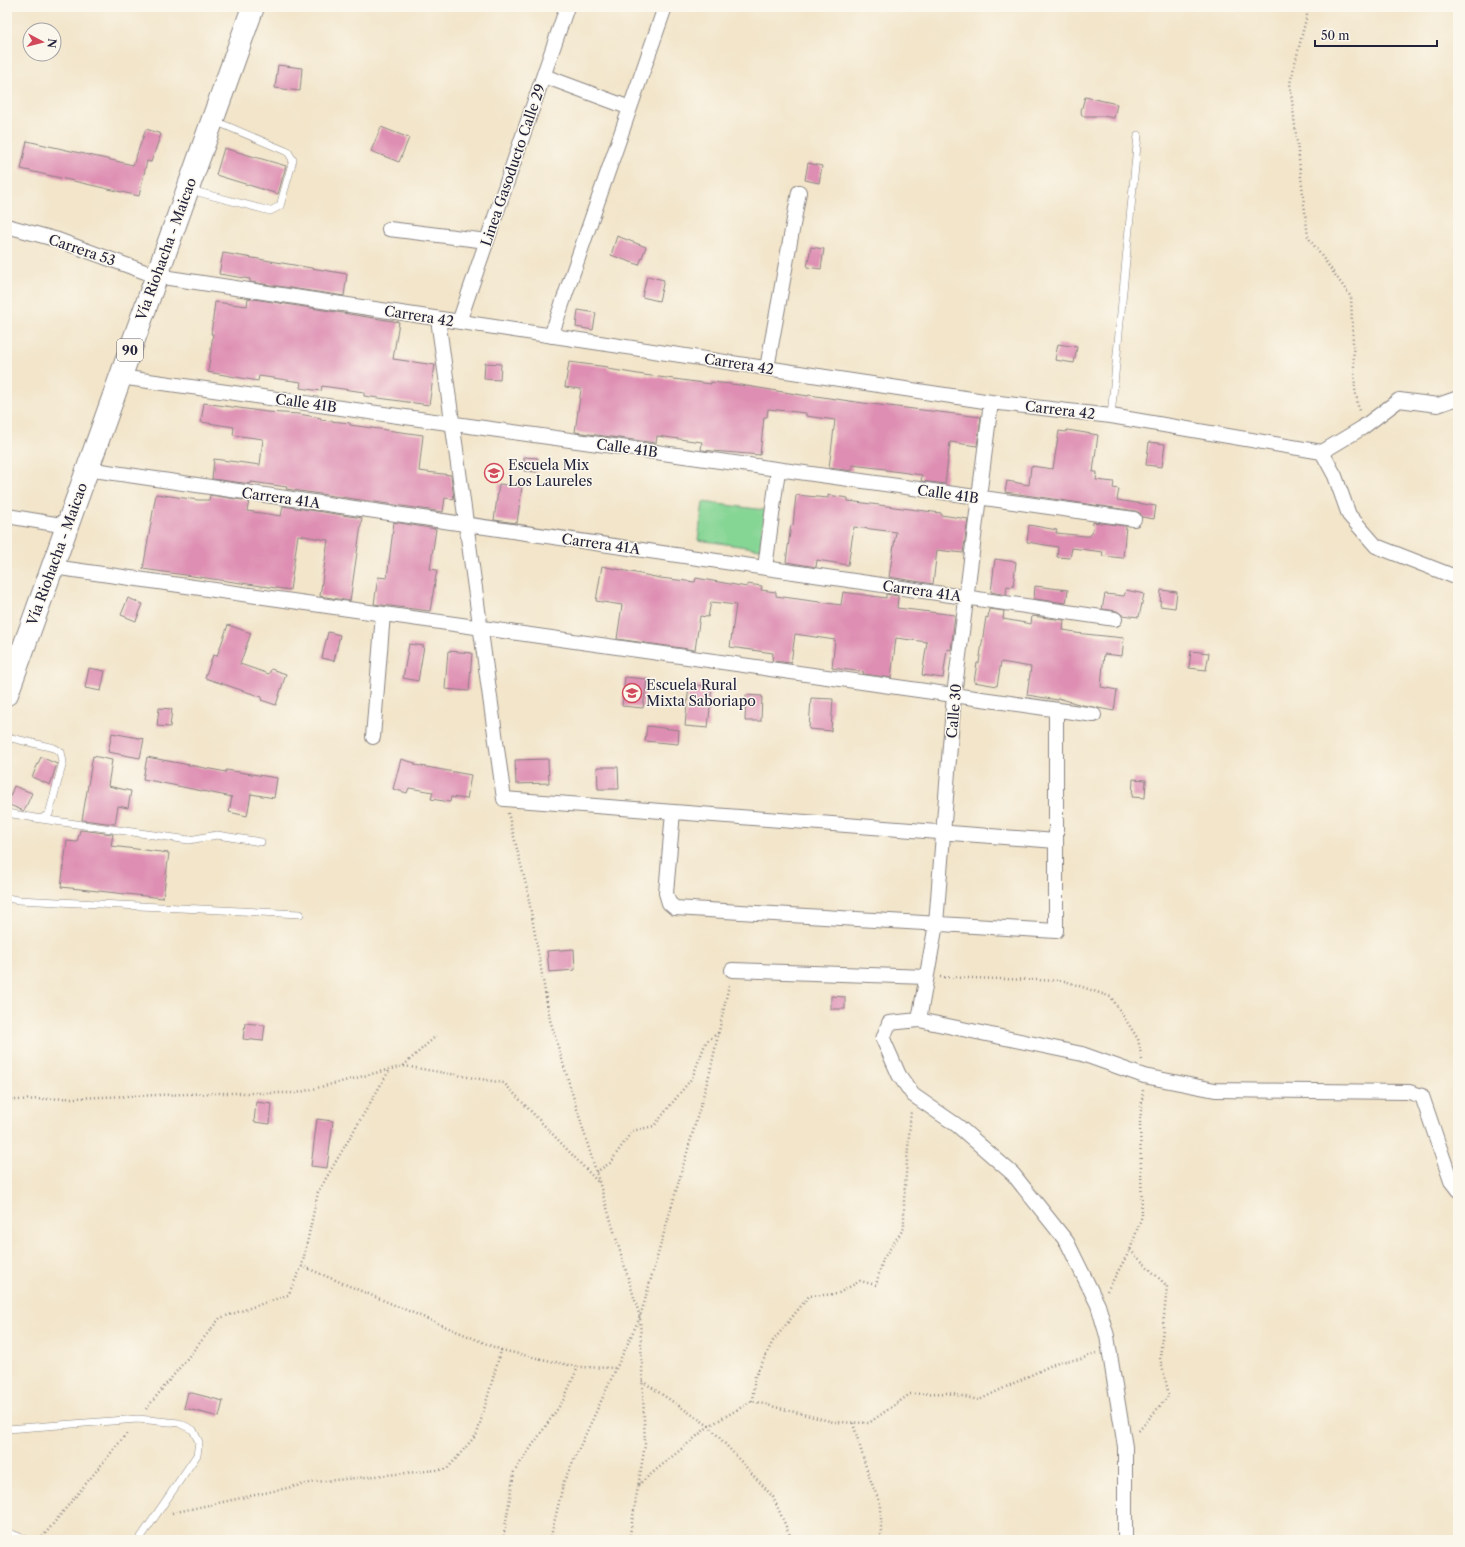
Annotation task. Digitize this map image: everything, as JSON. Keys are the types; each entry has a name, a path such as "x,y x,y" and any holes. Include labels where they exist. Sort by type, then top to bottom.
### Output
{"highway":[{"name":"Vía Riohacha - Maicao","path":"7,694 14,652 52,567 253,7"}],"street":[{"name":"Linea Gasoducto Calle 29","path":"459,322 567,7"},
{"path":"551,336 665,7"},
{"path":"544,76 630,108"},
{"path":"767,368 799,192"},
{"name":"Carrera 53","path":"7,226 58,240 156,276"},
{"path":"389,229 487,241"},
{"name":"Carrera 42","path":"156,276 991,402 1111,416 1322,452"},
{"path":"438,319 504,799 1056,842"},
{"name":"Calle 41B","path":"120,377 1134,519"},
{"path":"1458,398 1438,405 1399,400 1362,428 1322,452 1335,476 1349,515 1376,546 1458,578"},
{"name":"Calle 30","path":"919,1020 936,924 954,695 991,402"},
{"name":"Carrera 41A","path":"87,469 1115,619"},
{"path":"765,568 778,470"},
{"path":"7,516 67,526"},
{"path":"52,567 1094,715"},
{"path":"373,737 383,614"},
{"path":"673,812 666,893 669,902 675,908 1056,931 1056,710"},
{"path":"732,970 926,977"},
{"path":"1125,1540 1125,1447 1107,1336 1098,1305 1067,1242 1013,1174 958,1126 913,1095 899,1075 882,1039 889,1023 919,1020 1082,1054 1144,1076 1215,1090 1409,1092 1422,1096 1451,1181 1458,1190"}],"lane":[{"path":"188,189 270,211 280,206 293,160 288,152 212,120"},
{"path":"1111,416 1138,135"},
{"path":"7,737 54,748 61,752 63,762 49,814 41,819"},
{"path":"7,813 189,840 217,835 261,842"},
{"path":"7,898 18,900 300,914"},
{"path":"7,904 18,900"},
{"path":"7,1429 138,1419 179,1423 192,1430 199,1442 197,1455 139,1540"},
{"path":"7,1532 27,1540"}],"path":[{"path":"1309,7 1290,83 1308,237 1351,298 1355,389 1362,428"},
{"path":"504,799 527,889 550,1020 640,1317 645,1445 628,1540"},
{"path":"550,1540 564,1481 640,1317 710,1072 732,970"},
{"path":"926,977 1065,981 1111,997 1138,1039 1144,1076 1140,1122 1142,1216 1130,1250 1098,1305"},
{"path":"596,1172 610,1163 632,1131 654,1126 692,1078 706,1042 719,1032"},
{"path":"403,1066 436,1036"},
{"path":"7,1099 16,1100 216,1093 297,1093 403,1066 504,1083 599,1183"},
{"path":"40,1540 220,1318 288,1295 302,1266 318,1192 390,1069"},
{"path":"752,1401 755,1377 773,1341 809,1296 837,1294 860,1281 876,1285 883,1259 904,1228 905,1185 913,1095"},
{"path":"1125,1447 1169,1395 1160,1358 1167,1286 1130,1250"},
{"path":"302,1266 501,1350 578,1367 616,1368"},
{"path":"638,1486 709,1426 752,1401 833,1422 869,1423 910,1394 948,1393 979,1400 1058,1362 1081,1360 1098,1352 1107,1336"},
{"path":"155,1517 315,1482 447,1470 477,1434 501,1350"},
{"path":"503,1540 514,1472 563,1402 578,1367"},
{"path":"642,1381 709,1426 773,1497 792,1540"},
{"path":"853,1423 868,1474 881,1506 881,1540"}],"green space":[{"path":"703,502 765,510 760,549 698,540"}],"building":[{"path":"278,65 302,68 300,91 275,88"},
{"path":"1085,97 1117,104 1114,118 1103,116 1082,116 1081,111"},
{"path":"381,127 409,138 399,162 371,151"},
{"path":"146,129 161,134 151,162 147,161 139,196 21,169 27,141 133,165"},
{"path":"224,148 286,166 278,194 216,175"},
{"path":"808,163 822,166 819,183 805,180"},
{"path":"617,236 646,247 639,265 611,255"},
{"path":"811,247 824,249 821,269 807,267"},
{"path":"223,253 347,274 344,296 250,282 250,279 219,274"},
{"path":"647,276 664,280 659,301 642,297"},
{"path":"248,298 399,322 393,359 435,365 429,405 364,396 364,392 322,386 321,391 300,388 301,382 259,376 258,381 208,372 215,302 247,306"},
{"path":"578,310 596,313 593,330 576,327"},
{"path":"1058,344 1077,347 1074,363 1055,360"},
{"path":"569,362 608,367 608,369 644,375 711,384 711,382 740,385 808,396 981,417 977,446 950,442 945,484 921,481 922,475 886,469 852,465 852,471 829,468 835,420 806,416 806,413 768,409 767,417 764,417 760,455 701,450 702,442 657,436 656,443 575,432 581,389 565,387"},
{"path":"485,363 501,364 500,380 484,379"},
{"path":"204,403 267,412 299,414 321,418 321,420 350,423 350,425 423,435 419,471 451,475 454,499 445,498 443,512 286,489 287,487 212,479 214,459 260,465 263,439 233,435 234,427 201,422"},
{"path":"1067,430 1098,435 1093,472 1097,472 1096,480 1114,482 1113,488 1119,489 1117,500 1156,506 1154,519 1142,517 1140,513 1135,511 1005,492 1007,481 1029,485 1031,466 1053,469 1059,431 1066,432"},
{"path":"1149,442 1165,444 1162,467 1146,465"},
{"path":"524,457 538,458 537,472 524,471"},
{"path":"499,484 522,487 517,523 494,520"},
{"path":"156,494 198,500 209,500 210,495 249,501 247,511 281,516 283,506 362,518 350,601 320,596 328,540 298,535 290,590 143,569"},
{"path":"796,495 828,498 828,495 848,498 848,501 941,513 941,515 968,519 963,553 937,550 933,584 889,577 896,532 854,527 848,565 817,560 816,567 786,562 791,525 793,526"},
{"path":"394,522 436,529 430,569 437,570 430,611 374,604 378,577 387,578"},
{"path":"1093,522 1126,526 1123,558 1102,556 1103,552 1072,548 1070,558 1057,557 1058,547 1027,542 1029,525 1057,530 1056,533 1090,536 1092,533"},
{"path":"995,559 1016,562 1013,587 1007,586 1006,595 991,592"},
{"path":"602,566 660,578 695,582 696,578 747,587 747,584 762,586 761,590 776,592 776,596 841,605 843,592 886,598 886,594 898,596 897,608 955,615 951,650 947,649 943,678 922,675 927,642 896,638 891,678 863,674 864,672 832,668 835,640 795,634 791,663 772,661 773,653 730,647 736,605 711,602 708,617 700,616 695,650 617,639 622,605 596,601"},
{"path":"1035,586 1068,590 1066,603 1034,599"},
{"path":"1126,590 1144,594 1139,617 1122,615 1117,611 1102,609 1105,594 1124,596"},
{"path":"1161,590 1177,592 1175,608 1160,606"},
{"path":"128,598 143,604 136,621 121,615"},
{"path":"989,609 1004,611 1003,619 1031,624 1032,616 1064,620 1063,630 1075,633 1124,638 1122,656 1104,654 1101,687 1117,690 1114,711 1082,705 1058,698 1058,700 1027,695 1031,667 1001,662 997,686 974,682 977,663 979,663 986,617 988,618"},
{"path":"228,625 251,633 240,664 269,674 271,669 286,674 276,705 261,700 262,697 205,678 213,655 217,656"},
{"path":"328,632 340,635 334,661 322,658"},
{"path":"409,644 424,646 418,681 403,678"},
{"path":"448,651 472,653 469,691 445,689"},
{"path":"1191,651 1209,653 1206,670 1189,668"},
{"path":"89,668 105,671 101,691 85,688"},
{"path":"625,677 647,679 643,708 622,706"},
{"path":"689,684 712,687 708,728 685,726"},
{"path":"746,695 762,696 761,721 745,721"},
{"path":"811,698 833,699 831,731 809,729"},
{"path":"159,708 172,709 170,727 157,726"},
{"path":"647,726 679,730 678,744 645,741"},
{"path":"112,733 144,739 140,758 108,752"},
{"path":"93,756 112,760 108,786 131,791 128,808 118,806 115,824 82,820"},
{"path":"41,757 57,764 50,785 32,777"},
{"path":"147,757 226,772 226,770 277,778 274,798 251,794 247,816 229,812 232,797 143,779"},
{"path":"401,759 415,763 415,765 471,775 467,799 451,797 450,802 431,799 433,792 409,788 407,793 393,789"},
{"path":"548,759 549,783 516,784 515,760"},
{"path":"597,767 618,767 619,789 598,789"},
{"path":"1133,779 1146,780 1145,798 1132,797"},
{"path":"14,786 32,793 24,811 7,804"},
{"path":"80,830 113,834 111,846 169,853 163,898 61,887 67,841 77,842"},
{"path":"574,949 575,970 549,972 547,951"},
{"path":"831,996 845,997 845,1009 831,1009"},
{"path":"245,1023 265,1025 263,1041 243,1039"},
{"path":"256,1102 272,1104 270,1124 254,1122"},
{"path":"317,1119 333,1121 327,1168 311,1166"},
{"path":"188,1392 223,1401 219,1417 184,1408"}],"place":[{"name":"Escuela Mix Los Laureles","path":"494,473"},
{"name":"Escuela Rural Mixta Saboriapo","path":"632,693"}]}
